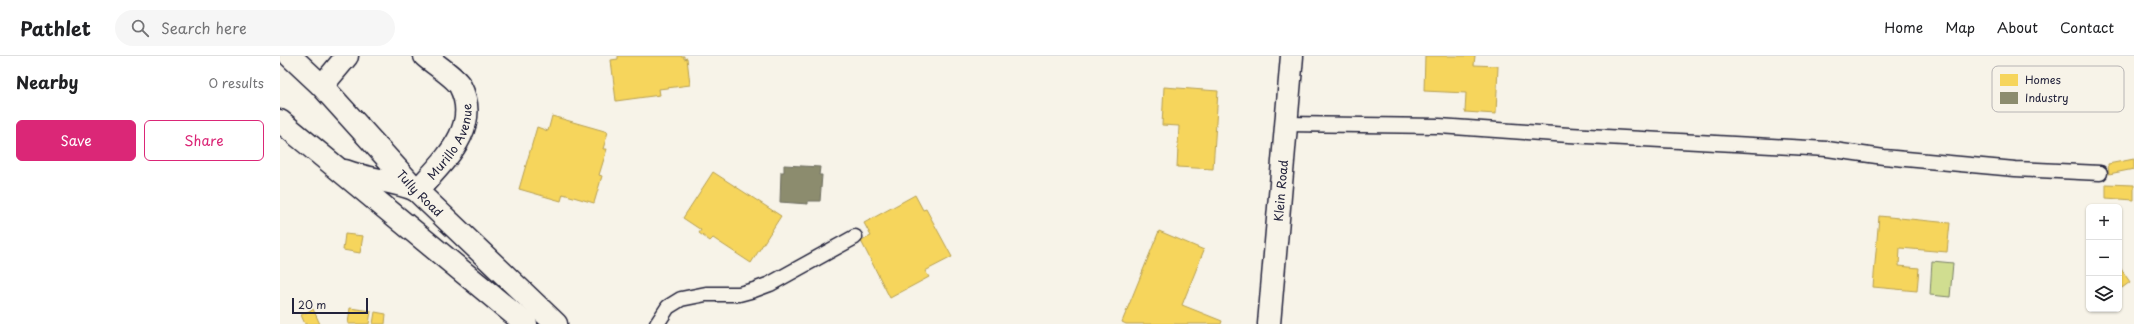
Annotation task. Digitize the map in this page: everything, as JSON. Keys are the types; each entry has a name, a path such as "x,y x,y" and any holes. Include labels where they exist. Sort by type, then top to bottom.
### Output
{"street":[{"name":"Tully Road","path":"290,56 322,86 417,191 556,324"},
{"path":"322,86 347,56"},
{"name":"Murillo Avenue","path":"417,191 446,158 464,132 467,109 460,84 425,56"},
{"name":"Klein Road","path":"1269,324 1292,56"},
{"path":"280,121 526,324"},
{"path":"336,167 356,175 398,183 417,191"}],"lane":[{"path":"1286,124 1439,126 1568,135 1827,148 1884,157 2008,169 2100,173"},
{"path":"657,324 668,307 681,299 706,294 739,294 754,290 770,284 856,237"}],"green space":[{"path":"1932,261 1953,263 1950,297 1930,295"}],"building: Homes":[{"path":"618,56 684,56 684,59 687,58 690,85 659,89 660,95 616,101 611,60 618,59"},
{"path":"1425,56 1475,56 1474,65 1498,66 1496,114 1465,112 1466,93 1424,91"},
{"path":"1164,87 1218,91 1213,169 1177,167 1179,126 1162,125"},
{"path":"552,116 608,132 603,149 607,149 599,175 602,176 594,203 563,194 561,201 519,189 537,127 548,131"},
{"path":"2134,159 2134,169 2109,174 2108,164"},
{"path":"713,172 781,216 751,263 713,238 710,241 699,233 701,230 683,218"},
{"path":"2106,184 2134,185 2134,200 2106,198"},
{"path":"915,195 923,210 926,209 952,257 925,271 929,277 890,298 861,241 871,236 864,223"},
{"path":"1879,216 1950,223 1947,252 1900,248 1899,266 1919,268 1917,291 1873,287"},
{"path":"1159,231 1204,250 1182,305 1222,321 1221,324 1126,324 1122,322"},
{"path":"345,234 363,236 360,253 343,250"},
{"path":"2122,270 2130,282 2122,288"},
{"path":"350,308 371,311 369,324 348,324"},
{"path":"313,309 320,324 305,324 301,315"},
{"path":"375,312 386,314 385,324 373,324"}],"building: Industry":[{"path":"784,165 820,167 819,175 822,175 820,201 808,201 808,204 780,202 781,172 784,172"}]}
